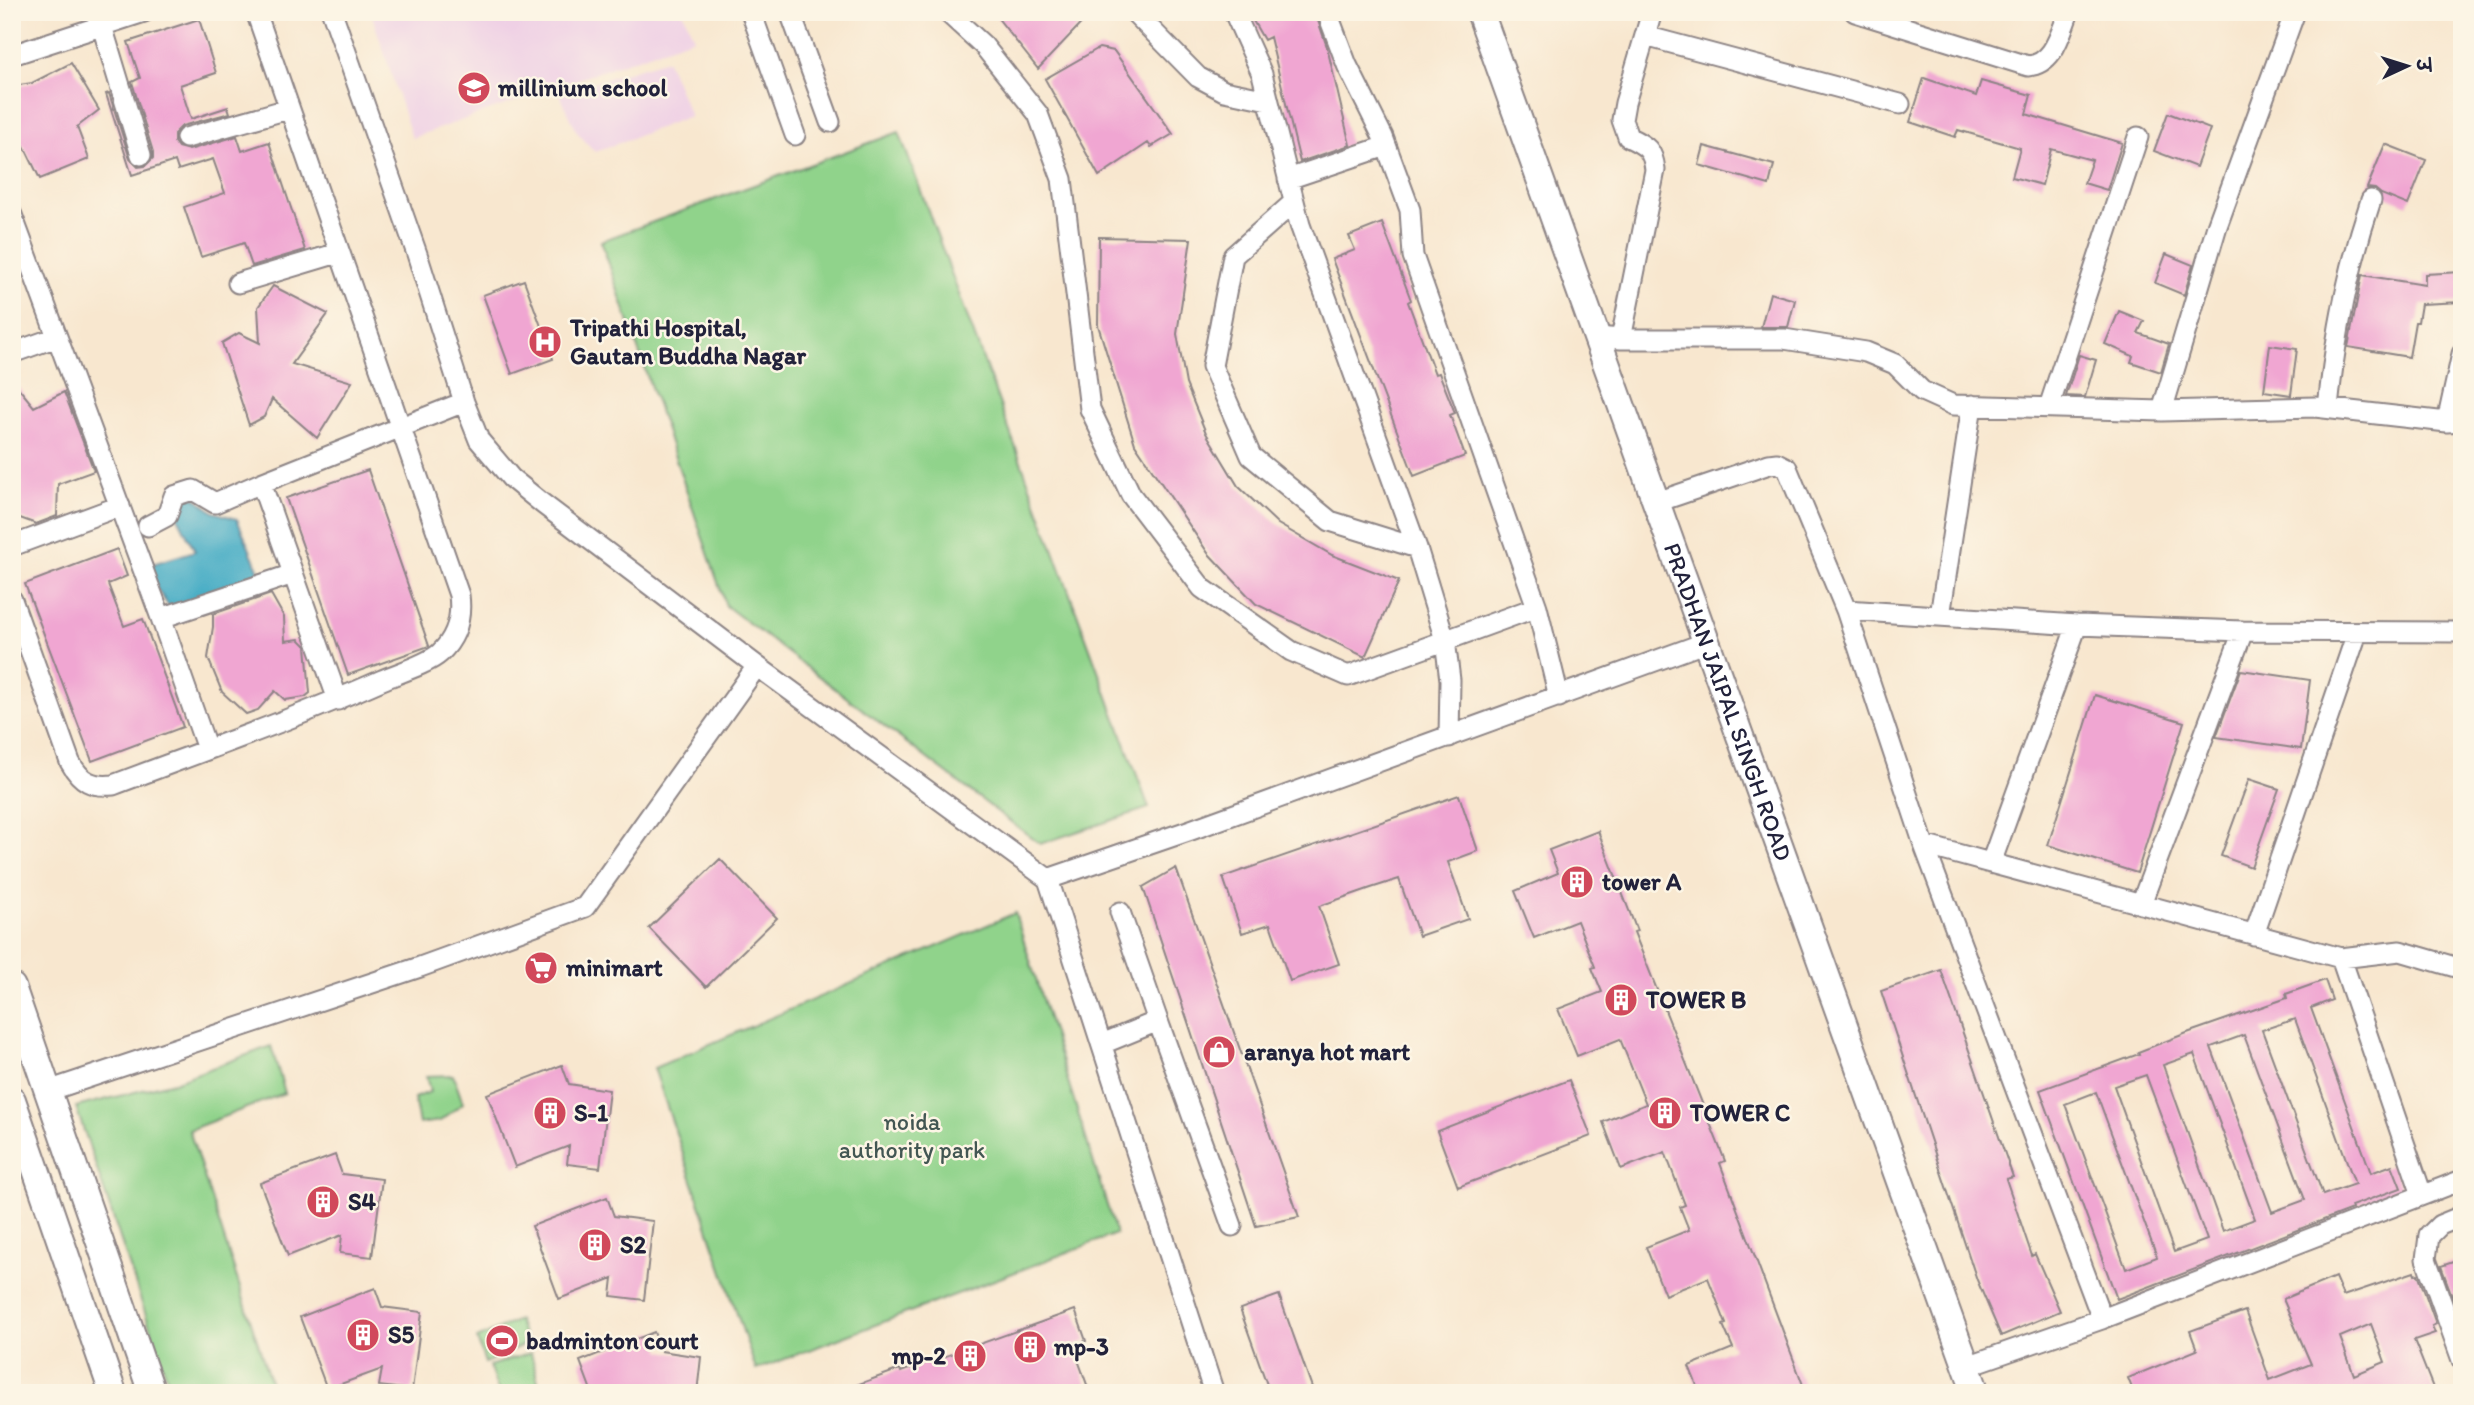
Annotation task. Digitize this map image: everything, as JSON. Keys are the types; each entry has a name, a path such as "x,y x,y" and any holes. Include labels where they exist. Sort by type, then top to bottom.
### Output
{"street":[{"path":"12,55 144,12"},
{"path":"12,600 70,762 76,774 92,785 113,785 338,700 437,656 450,642 458,627 461,610 459,595 256,12"},
{"path":"332,12 479,440 511,478 757,666 1048,879 1214,1393"},
{"path":"751,12 795,135"},
{"path":"790,12 830,121"},
{"path":"947,12 983,45 1038,114 1062,179 1090,409 1131,495 1202,588 1291,651 1348,676 1537,607"},
{"path":"1133,12 1198,77 1224,91 1268,100"},
{"path":"1234,12 1262,74 1305,237 1417,548 1445,640 1450,680 1449,737"},
{"path":"1327,12 1347,65 1386,146 1410,210 1413,256 1537,607 1559,697"},
{"name":"PRADHAN JAIPAL SINGH ROAD","path":"1480,12 1609,338 1657,502 1976,1393"},
{"path":"1651,12 1622,120 1628,137 1643,144 1653,155 1655,170 1609,338 1784,339 1866,352 1895,363 1922,391 1952,405 2162,411 2315,407 2454,422 2462,354"},
{"path":"1855,12 2028,66 2039,65 2047,60 2069,12"},
{"path":"2162,411 2217,226 2295,12"},
{"path":"102,26 141,155"},
{"path":"1645,36 1900,104"},
{"path":"186,138 288,109"},
{"path":"2049,407 2138,137"},
{"path":"1288,179 1386,146"},
{"path":"2328,408 2339,319 2358,239 2371,200"},
{"path":"1294,202 1233,256 1212,366 1251,456 1330,521 1417,548"},
{"path":"12,215 207,749"},
{"path":"238,283 338,253"},
{"path":"12,354 57,337"},
{"path":"148,526 167,516 174,496 193,490 215,503 464,402"},
{"path":"1940,616 1972,405"},
{"path":"1657,502 1769,464 1787,468 1846,610 1924,845 2102,1319"},
{"path":"261,483 338,700"},
{"path":"12,546 120,506"},
{"path":"161,618 293,574"},
{"path":"1846,610 2077,625 2243,631 2462,632"},
{"path":"1991,863 2077,625"},
{"path":"2141,904 2243,631"},
{"path":"2254,934 2357,633"},
{"path":"1048,879 1707,642"},
{"path":"48,1091 420,967 585,907 757,666"},
{"path":"1924,845 2341,958 2400,951 2462,969"},
{"path":"1120,912 1232,1226"},
{"path":"2341,958 2422,1195"},
{"path":"12,987 152,1393"},
{"path":"1102,1044 1158,1021"},
{"path":"12,1100 113,1393"},
{"path":"1967,1366 2102,1319 2462,1180"},
{"path":"2462,1216 2440,1225 2429,1236 2426,1259 2462,1360"}],"shaded area":[{"name":"millinium school","path":"371,12 683,12 694,38 412,138"},
{"path":"667,60 690,116 595,152 577,132 559,93"}],"green space":[{"path":"899,132 1149,808 1040,844 726,606 601,241"},
{"name":"noida authority park","path":"1015,913 1116,1234 756,1370 654,1068"},
{"path":"271,1046 285,1093 189,1130 274,1393 172,1393 76,1107 174,1082"},
{"path":"453,1075 463,1103 440,1121 419,1124 414,1098 430,1092 426,1076"},
{"name":"badminton court","path":"518,1320 527,1343 485,1363 477,1339"},
{"path":"531,1353 541,1393 499,1393 489,1366"}],"water":[{"path":"188,492 214,512 237,519 261,576 174,614 142,567 195,551 177,515"}],"building":[{"path":"993,12 1092,12 1038,69"},
{"path":"1248,12 1315,12 1327,47 1350,145 1300,162 1270,37 1264,40"},
{"path":"199,19 216,73 180,85 191,119 228,107 230,113 182,126 174,134 174,142 178,147 189,150 237,136 242,151 269,142 305,250 252,266 244,243 201,257 184,207 225,193 213,159 178,170 175,161 132,175 106,94 109,93 130,159 138,167 145,166 153,158 153,152 132,82 140,78 128,42"},
{"path":"1099,48 1114,51 1173,134 1151,147 1148,143 1099,176 1045,79"},
{"path":"71,63 99,110 77,127 89,159 40,179 24,146 12,145 12,86 32,83"},
{"path":"1924,78 1976,96 1981,81 2031,95 2026,114 2122,143 2107,190 2084,183 2092,160 2051,149 2042,185 2012,177 2020,148 1958,130 1955,137 1910,122"},
{"path":"2168,113 2210,129 2196,167 2154,151"},
{"path":"2385,144 2426,160 2408,205 2375,189 2367,188"},
{"path":"1704,146 1774,165 1769,185 1699,165"},
{"path":"1382,223 1435,374 1439,373 1455,413 1450,415 1465,456 1414,476 1332,259 1355,250 1349,236"},
{"path":"1099,237 1191,239 1177,334 1186,384 1206,433 1238,486 1278,524 1332,555 1399,581 1365,657 1256,604 1208,553 1135,444 1098,325"},
{"path":"2166,254 2193,265 2184,295 2155,283"},
{"path":"2462,272 2462,302 2421,304 2409,357 2348,347 2362,275 2425,285 2425,274"},
{"path":"524,280 553,359 512,374 483,295"},
{"path":"273,286 328,314 292,364 352,382 317,438 272,399 264,417 249,425 222,343 239,333 260,343 258,307"},
{"path":"1770,293 1795,300 1788,327 1761,327"},
{"path":"2119,311 2144,321 2138,333 2169,344 2161,372 2131,362 2133,356 2105,344"},
{"path":"2270,345 2297,349 2291,395 2264,391"},
{"path":"2079,355 2096,360 2085,397 2066,396"},
{"path":"12,380 34,407 64,392 94,471 58,484 57,516 36,524 12,515"},
{"path":"368,470 429,646 348,675 286,498"},
{"path":"117,549 127,576 108,584 124,626 143,619 183,727 92,761 25,584"},
{"path":"271,594 284,617 285,641 299,639 306,646 310,693 305,697 285,700 275,691 258,710 246,714 222,692 208,658 213,614"},
{"path":"2241,670 2310,680 2301,749 2216,737"},
{"path":"2095,695 2184,722 2137,873 2048,845"},
{"path":"2249,779 2279,789 2251,867 2221,856"},
{"path":"1459,795 1478,851 1448,862 1468,919 1419,936 1399,879 1319,906 1339,964 1290,981 1270,924 1242,933 1223,877"},
{"path":"1598,831 1637,931 1634,932 1725,1161 1720,1163 1806,1393 1700,1393 1689,1366 1733,1348 1708,1278 1665,1295 1646,1247 1689,1230 1680,1207 1685,1205 1665,1152 1621,1169 1603,1122 1646,1104 1620,1039 1577,1056 1558,1009 1602,992 1577,921 1534,938 1515,891 1558,873 1549,850"},
{"path":"720,859 777,918 706,987 649,928"},
{"name":"aranya hot mart","path":"1176,868 1299,1217 1256,1226 1143,887"},
{"path":"1941,970 2013,1177 2006,1179 2032,1256 2035,1254 2060,1311 2001,1336 1977,1280 1881,991"},
{"path":"2325,980 2332,1000 2311,1008 2371,1173 2392,1165 2401,1188 2117,1299 2040,1090 2139,1054 2138,1052 2187,1033 2287,998 2286,994","holes":["2295,1019 2355,1184 2323,1195 2262,1030","2244,1035 2305,1200 2272,1212 2211,1047","2194,1054 2255,1219 2223,1231 2163,1065","2146,1075 2207,1240 2174,1252 2114,1086","2096,1092 2157,1257 2126,1269 2065,1104"]},
{"name":"S-1","path":"562,1065 569,1084 609,1090 600,1168 567,1164 569,1146 515,1167 487,1094"},
{"path":"1569,1080 1591,1136 1458,1187 1437,1131"},
{"name":"S4","path":"335,1155 342,1174 382,1179 372,1257 340,1253 342,1235 288,1256 260,1183"},
{"name":"S2","path":"607,1197 614,1216 653,1221 644,1300 611,1296 613,1278 559,1299 532,1226"},
{"path":"2462,1259 2462,1316 2460,1317 2441,1266"},
{"path":"2414,1272 2415,1275 2418,1274 2436,1324 2432,1326 2435,1333 2414,1340 2435,1393 2134,1393 2128,1378 2197,1350 2190,1331 2245,1311 2270,1380 2311,1364 2283,1299 2335,1277 2343,1296","holes":["2371,1324 2385,1362 2354,1375 2340,1337"]},
{"name":"S5","path":"375,1288 382,1307 422,1312 412,1390 379,1386 382,1369 327,1389 300,1317"},
{"path":"1279,1295 1314,1393 1270,1393 1240,1309"},
{"path":"1075,1310 1086,1341 1073,1346 1090,1393 840,1393 900,1369 901,1372"},
{"path":"654,1332 661,1351 701,1357 697,1393 592,1393 580,1361"}],"place":[{"name":"millinium school","path":"474,88"},
{"name":"Tripathi Hospital, Gautam Buddha Nagar","path":"545,342"},
{"name":"tower A","path":"1577,882"},
{"name":"minimart","path":"541,968"},
{"name":"TOWER B","path":"1621,1000"},
{"name":"aranya hot mart","path":"1219,1052"},
{"name":"S-1","path":"550,1113"},
{"name":"TOWER C","path":"1665,1113"},
{"name":"S4","path":"323,1202"},
{"name":"S2","path":"595,1245"},
{"name":"S5","path":"363,1335"},
{"name":"badminton court","path":"502,1341"},
{"name":"mp-3","path":"1030,1347"},
{"name":"mp-2","path":"970,1356"}]}
